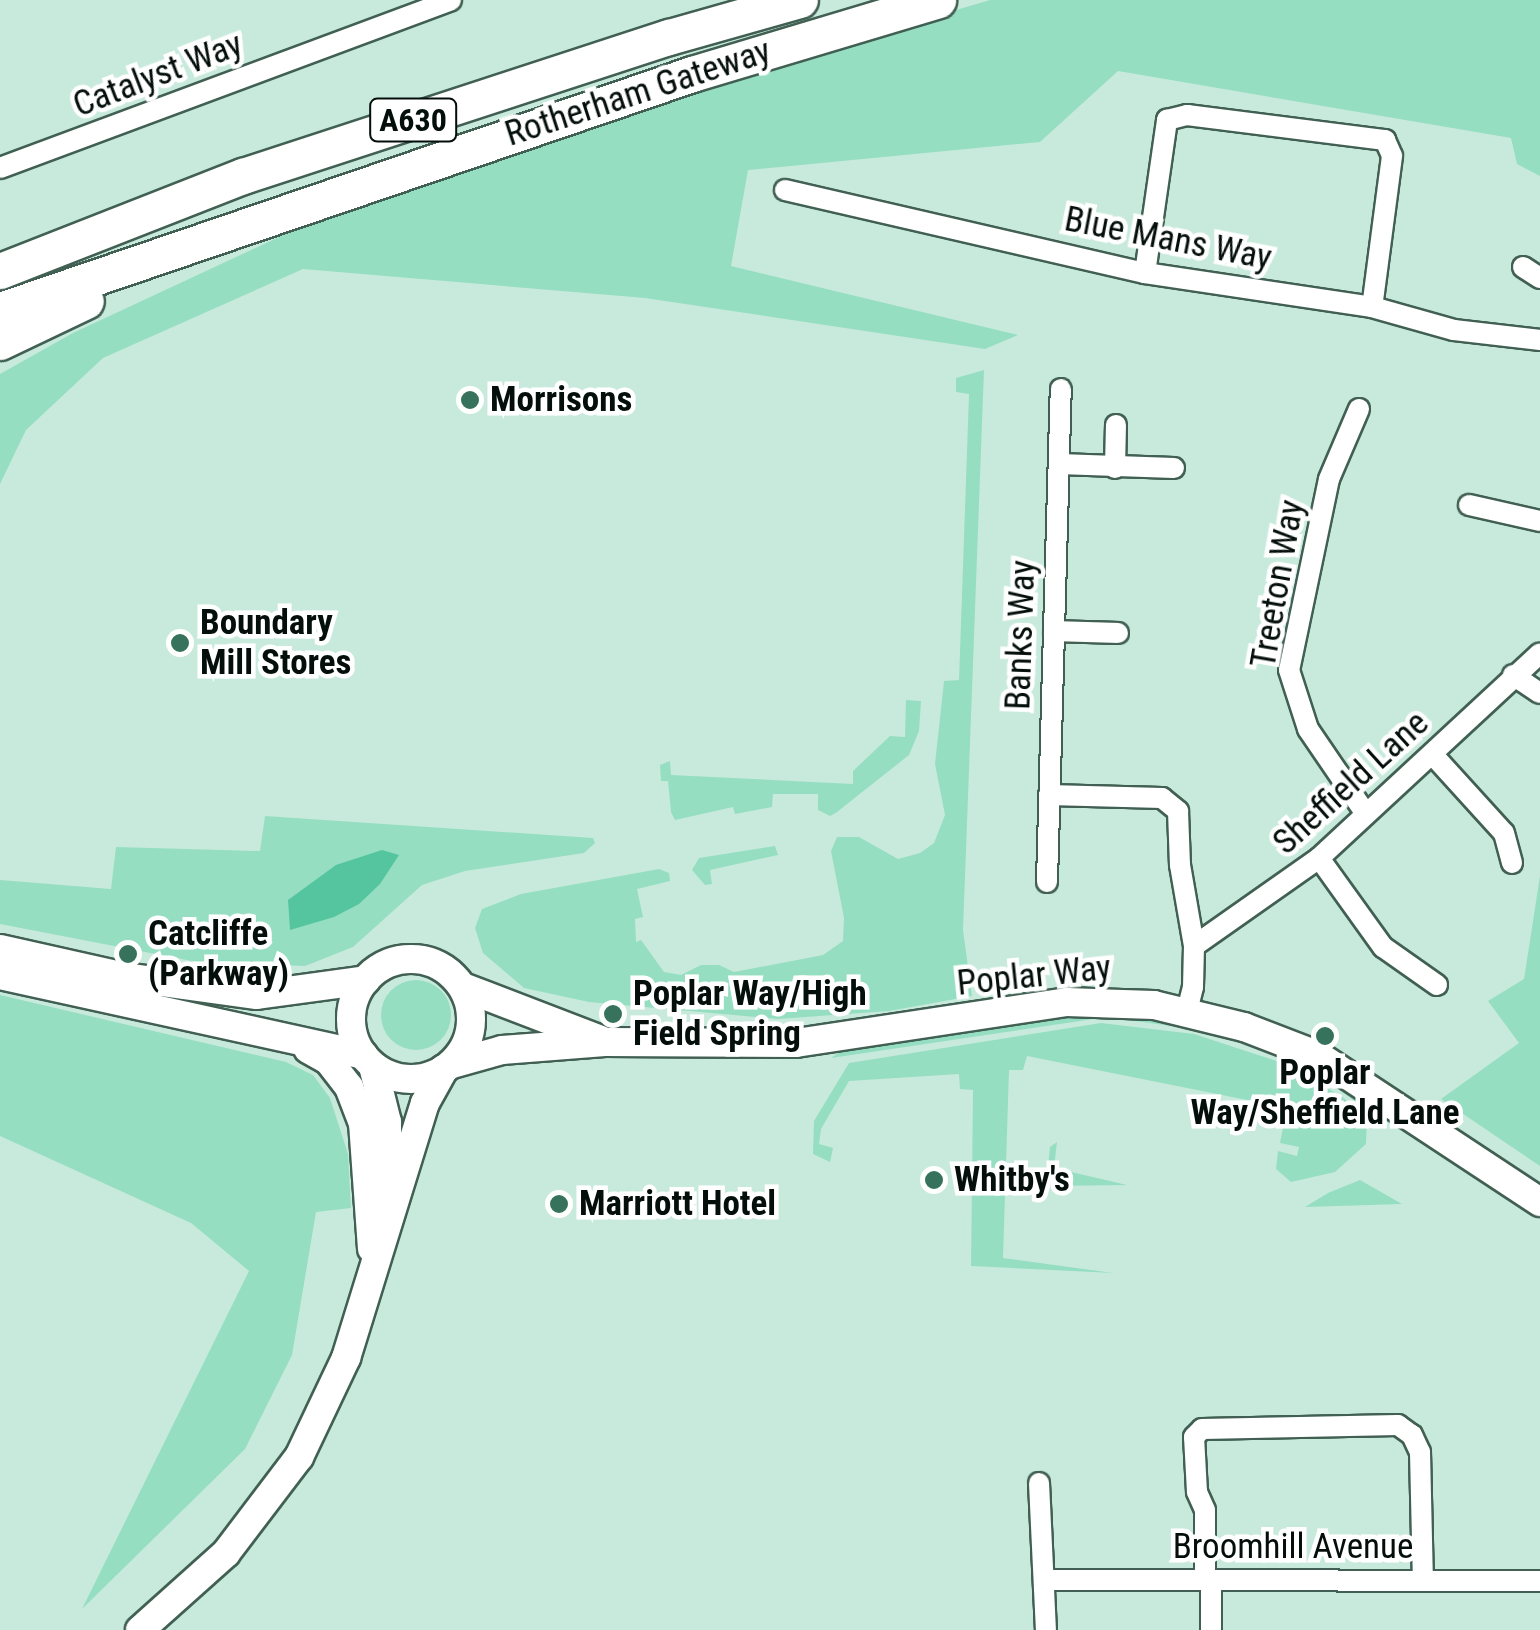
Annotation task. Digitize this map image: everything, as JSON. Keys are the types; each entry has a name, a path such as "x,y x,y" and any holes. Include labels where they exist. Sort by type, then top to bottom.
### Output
{"highway":[{"name":"Rotherham Gateway","path":"10,264 242,176 669,38 800,0"},
{"name":"Rotherham Gateway","path":"0,310 268,215 692,74 938,0"},
{"name":"A630","path":"0,342 268,215"}],"main road":[{"name":"Poplar Way","path":"0,949 125,977 257,995 366,980 386,965 419,960 442,967 462,987 605,1042"},
{"name":"Poplar Way","path":"0,975 292,1040 368,1060 399,1078 414,1079 502,1050 605,1042 796,1044 1068,1002 1109,1001 1187,1010 1288,1042 1326,1060 1540,1202"},
{"path":"366,980 351,1012 356,1042 368,1060 387,1122 386,1224"},
{"path":"140,1630 226,1552 299,1457 346,1358 425,1103 470,1030 469,1002 462,987"},
{"path":"292,1040 328,1060 349,1087 363,1124 374,1276"}],"street":[{"name":"Catalyst Way","path":"0,168 450,0"},
{"path":"1145,273 1168,120 1187,114 1386,140 1392,156 1372,307"},
{"name":"Blue Mans Way","path":"786,190 1145,273 1372,307 1454,330 1540,340"},
{"name":"Banks Way","path":"1047,882 1061,389"},
{"name":"Treeton Way","path":"1358,409 1330,478 1288,670 1308,728 1366,814"},
{"path":"1116,425 1116,468"},
{"path":"1058,464 1174,468"},
{"path":"1469,505 1540,521"},
{"path":"1054,632 1118,634"},
{"name":"Sheffield Lane","path":"1194,946 1319,858 1540,653"},
{"path":"1513,675 1540,693"},
{"path":"1434,755 1504,834 1512,864"},
{"path":"1049,795 1162,798 1174,805 1194,946 1193,987 1187,1010"},
{"path":"1319,858 1383,947 1437,985"},
{"path":"1211,1630 1205,1510 1197,1492 1194,1437 1202,1429 1398,1425 1412,1435 1420,1452 1424,1580"},
{"path":"1039,1483 1046,1630"},
{"name":"Broomhill Avenue","path":"1046,1580 1540,1580"}],"shaded area":[{"path":"990,0 1540,0 1540,176 1517,164 1511,138 1118,71 1040,142 748,170 731,266 1018,335 985,349 645,298 303,269 103,358 26,430 0,484 0,374 73,333 352,203 713,82"},
{"path":"984,370 963,930 972,996 889,1011 778,1019 589,1002 524,988 483,953 475,928 482,909 521,894 659,869 669,873 670,881 637,889 643,917 635,919 636,942 641,940 664,972 681,975 701,965 719,965 734,972 823,955 843,941 844,918 831,851 837,837 859,837 898,859 920,853 934,843 945,815 935,764 944,681 959,680 969,394 956,392 956,378"},
{"path":"906,700 921,701 919,731 909,755 830,816 818,810 818,794 773,794 772,807 735,814 733,807 675,820 671,812 668,781 661,781 660,765 670,761 671,775 853,784 853,771 890,736 905,737"},
{"path":"265,816 593,838 595,843 584,853 465,871 422,885 353,947 305,966 197,962 0,924 0,880 111,889 116,847 260,851"},
{"path":"775,846 778,855 710,870 712,884 705,885 692,870 699,858"},
{"path":"382,850 399,855 380,884 359,904 334,917 290,930 288,900 336,865"},
{"path":"1540,876 1540,1166 1441,1099 1519,1043 1488,1001 1524,979"},
{"path":"416,980 441,990 451,1015 441,1040 416,1050 391,1040 381,1015 391,990"},
{"path":"0,995 286,1062 313,1075 330,1098 348,1154 351,1208 316,1212 292,1355 245,1449 82,1609 249,1271 191,1223 0,1136"},
{"path":"1129,1014 1216,1029 1316,1068 1365,1101 1372,1113 1322,1078 1264,1049 1185,1028 1107,1017 831,1058 840,1052 1055,1015"},
{"path":"1101,1023 1194,1034 1283,1063 1341,1096 1367,1117 1366,1144 1335,1172 1291,1182 1276,1169 1278,1151 1297,1156 1299,1147 1280,1143 1287,1108 1027,1056 1023,1070 1009,1070 1003,1258 1113,1273 971,1266 973,1090 960,1089 959,1074 849,1081 821,1129 819,1144 833,1148 830,1162 813,1154 814,1121 849,1063"},
{"path":"1057,1142 1054,1168 1127,1185 1046,1186 1050,1147"},
{"path":"1360,1180 1402,1204 1305,1207 1328,1193"}],"place":[{"name":"Morrisons","path":"470,400"},
{"name":"Boundary Mill Stores","path":"180,643"},
{"name":"Catcliffe (Parkway)","path":"128,954"},
{"name":"Poplar Way/High Field Spring","path":"613,1014"},
{"name":"Poplar Way/Sheffield Lane","path":"1325,1036"},
{"name":"Whitby's","path":"934,1180"},
{"name":"Marriott Hotel","path":"559,1204"}]}
